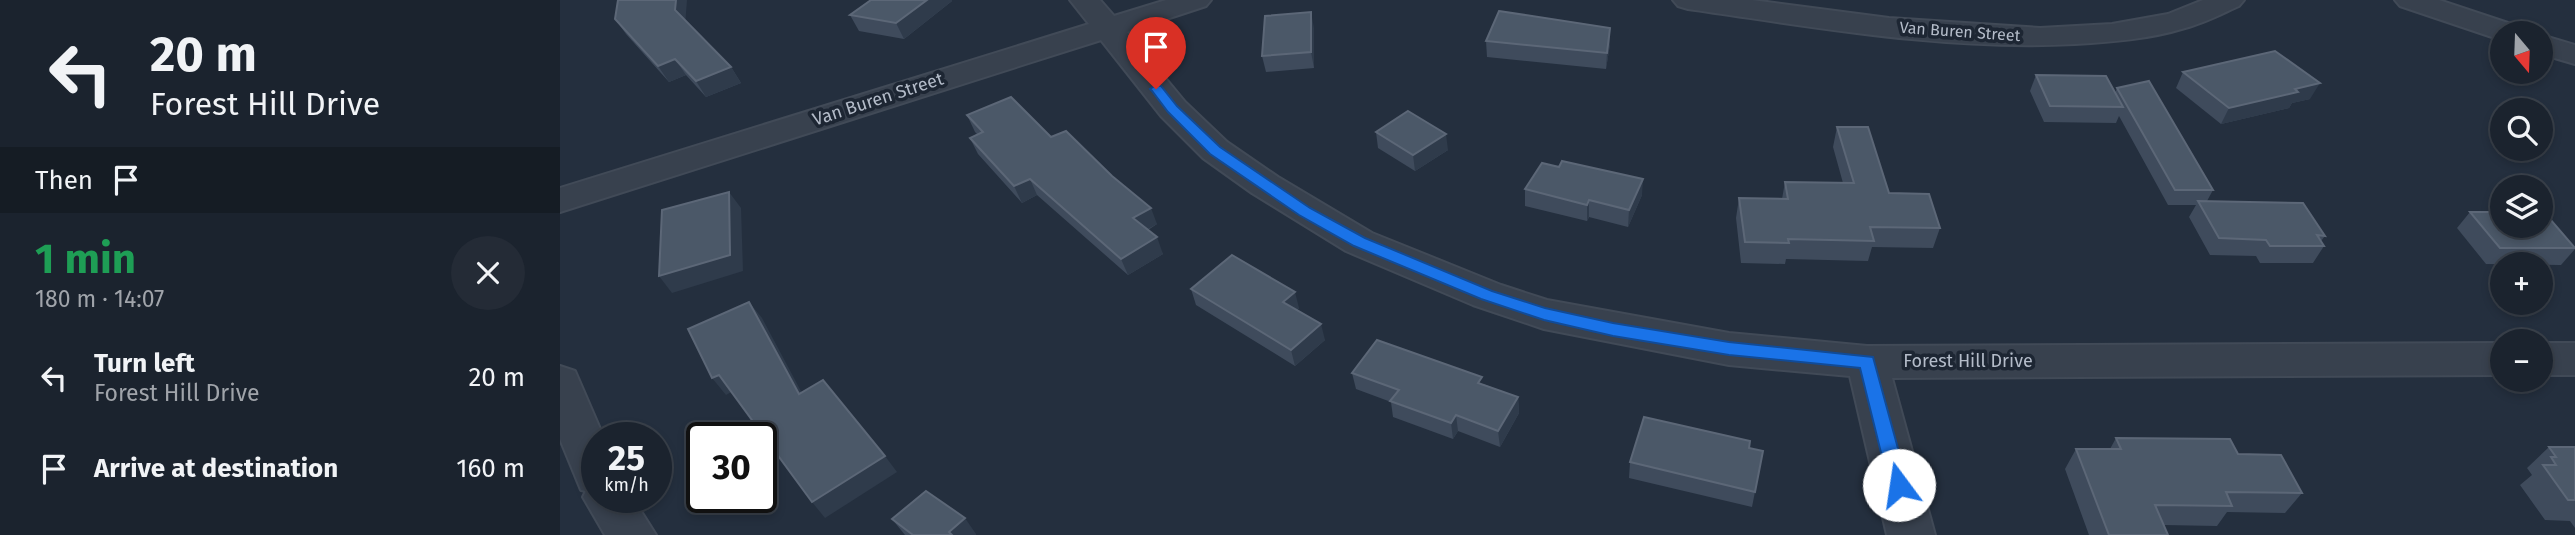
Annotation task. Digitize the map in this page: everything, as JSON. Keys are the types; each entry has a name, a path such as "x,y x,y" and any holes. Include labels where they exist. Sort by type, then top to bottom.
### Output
{"street":[{"name":"Van Buren Street","path":"560,200 1096,13 1196,0"},
{"name":"Van Buren Street","path":"1688,0 1905,28 2051,37 2092,35 2170,23 2204,15 2229,0"},
{"path":"2410,0 2490,27"},
{"name":"Forest Hill Drive","path":"1096,13 1173,109 1215,150 1305,211 1359,242 1487,295 1544,314 1729,349 1867,362 2490,359"},
{"path":"2553,48 2575,55"},
{"path":"2553,359 2575,359"},
{"path":"1867,362 1912,535"},
{"path":"560,383 581,436"},
{"path":"617,513 632,535"}],"building":[{"path":"618,0 676,0 675,10 731,67 696,81 675,59 658,66 615,19"},
{"path":"871,0 927,0 896,23 850,15"},
{"path":"1499,11 1610,28 1607,53 1486,41"},
{"path":"1311,12 1311,52 1262,56 1265,16"},
{"path":"2275,51 2320,83 2295,89 2298,92 2229,108 2183,72"},
{"path":"2036,75 2106,76 2123,107 2050,106"},
{"path":"2149,81 2213,190 2175,190 2117,88"},
{"path":"1011,97 1051,137 1066,131 1112,176 1151,208 1133,218 1157,237 1121,259 1030,179 1014,186 970,138 983,132 967,115"},
{"path":"1408,111 1446,134 1413,155 1376,132"},
{"path":"1837,127 1868,127 1889,193 1929,194 1940,228 1870,227 1874,241 1788,239 1789,243 1745,242 1739,198 1788,199 1785,182 1854,183"},
{"path":"1562,161 1643,179 1629,210 1589,200 1587,205 1525,189 1542,163 1559,167"},
{"path":"729,192 730,255 659,276 662,210"},
{"path":"2198,201 2303,203 2325,236 2317,235 2324,246 2270,246 2266,240 2219,238"},
{"path":"2470,212 2490,212 2490,236"},
{"path":"2553,222 2575,248 2500,248 2492,238 2553,238"},
{"path":"1232,255 1295,292 1283,302 1321,324 1291,350 1191,289"},
{"path":"749,302 799,394 823,380 885,456 812,502 777,454 777,422 753,422 719,375 712,378 688,329"},
{"path":"1377,340 1482,377 1478,383 1518,397 1498,431 1456,415 1451,423 1390,401 1399,390 1352,373"},
{"path":"1644,417 1750,441 1749,448 1763,451 1755,492 1630,462"},
{"path":"2116,438 2230,439 2238,454 2281,455 2302,493 2226,492 2232,506 2155,505 2168,535 2109,535 2076,449 2121,449"},
{"path":"2549,447 2575,447 2575,500 2568,500 2543,465 2556,465 2551,457 2556,457"},
{"path":"926,491 965,518 949,532 952,535 913,535 892,519"}],"route":[{"path":"1156,89 1215,150 1305,211 1359,242 1487,295 1544,314 1613,329 1729,349 1867,362 1899,485"}]}
